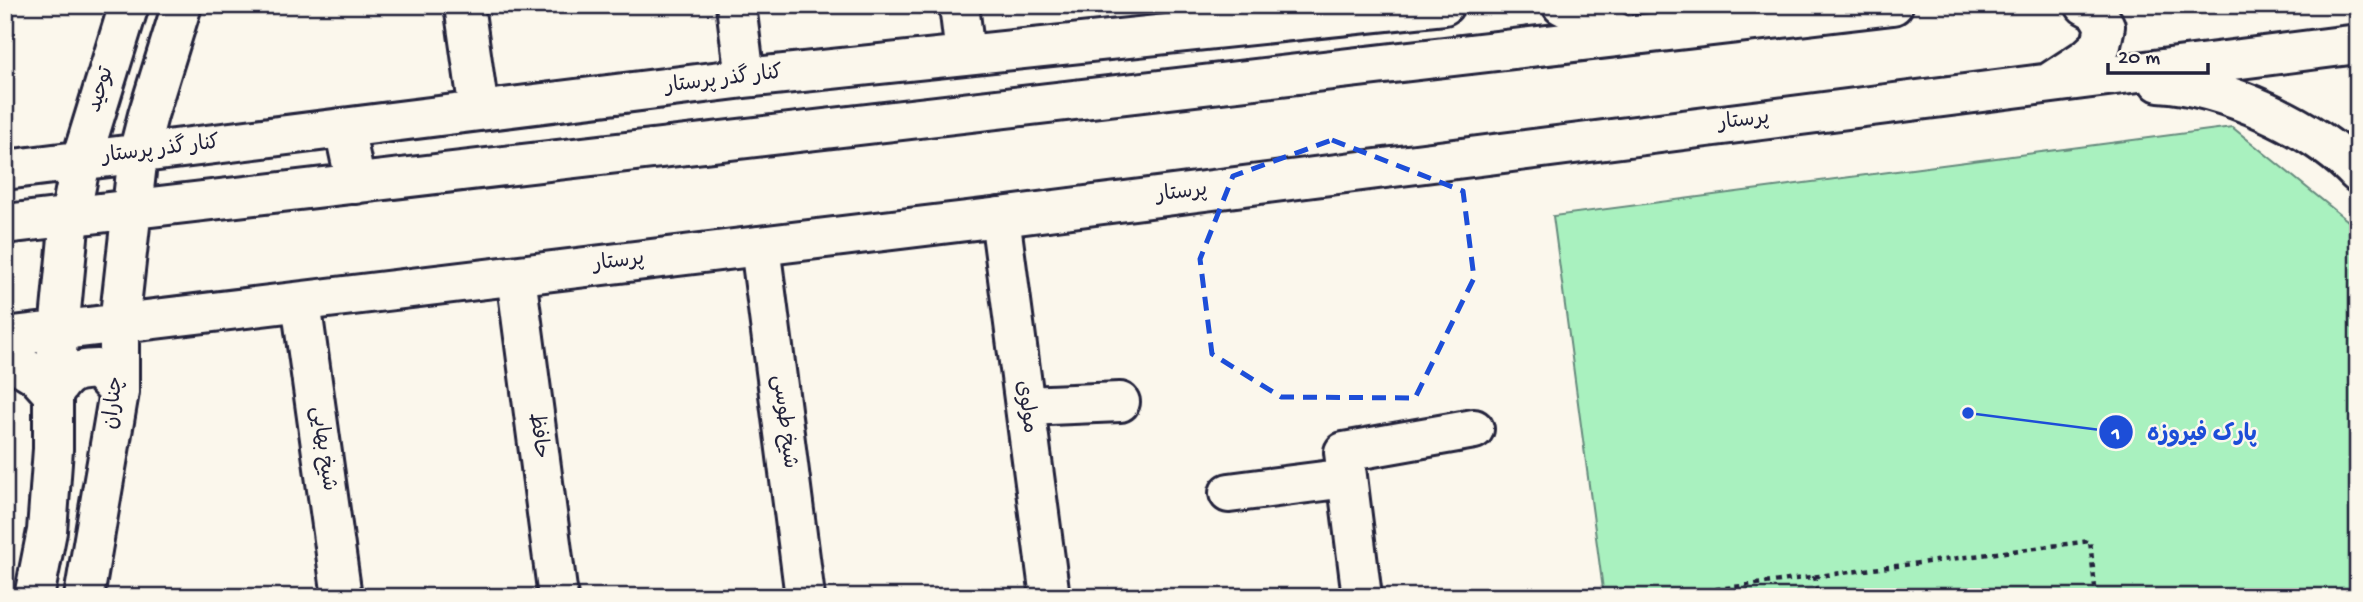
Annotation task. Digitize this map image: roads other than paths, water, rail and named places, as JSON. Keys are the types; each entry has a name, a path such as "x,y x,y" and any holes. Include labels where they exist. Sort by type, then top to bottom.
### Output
{"main road":[{"name":"توحید","path":"71,217 81,161 129,5"},
{"path":"132,208 138,154 182,5"},
{"path":"464,5 479,111"},
{"path":"736,5 745,78"},
{"path":"959,5 965,55"},
{"path":"1562,5 1625,36"},
{"path":"5,224 1893,5"},
{"path":"2052,82 2087,58 2101,44 2105,26 2096,11 2085,5"},
{"name":"کنار گذر پرستار","path":"5,170 745,78 1432,6"},
{"name":"پرستار","path":"5,337 1000,217 2358,44"},
{"path":"2101,78 2185,83 2233,97 2290,124 2340,155 2358,173"},
{"path":"344,128 356,184"},
{"name":"چناران","path":"84,597 119,392 119,324 132,208"},
{"path":"34,597 47,531 53,449 53,394 71,217"},
{"name":"مولوی","path":"1000,217 1050,597"},
{"name":"شیخ طوسی","path":"760,246 805,597"},
{"name":"حافظ","path":"516,276 558,597"},
{"name":"شیخ بهایی","path":"301,302 342,597"},
{"path":"53,394 63,379 77,370 98,369 119,392 146,348 174,327 217,312"},
{"path":"5,356 36,375 53,394"},
{"path":"1025,406 1120,402"},
{"path":"1362,597 1344,452 1474,429"},
{"path":"1229,493 1347,478"}],"place":[{"name":"پارک فیروزه","path":"1968,413"}]}
